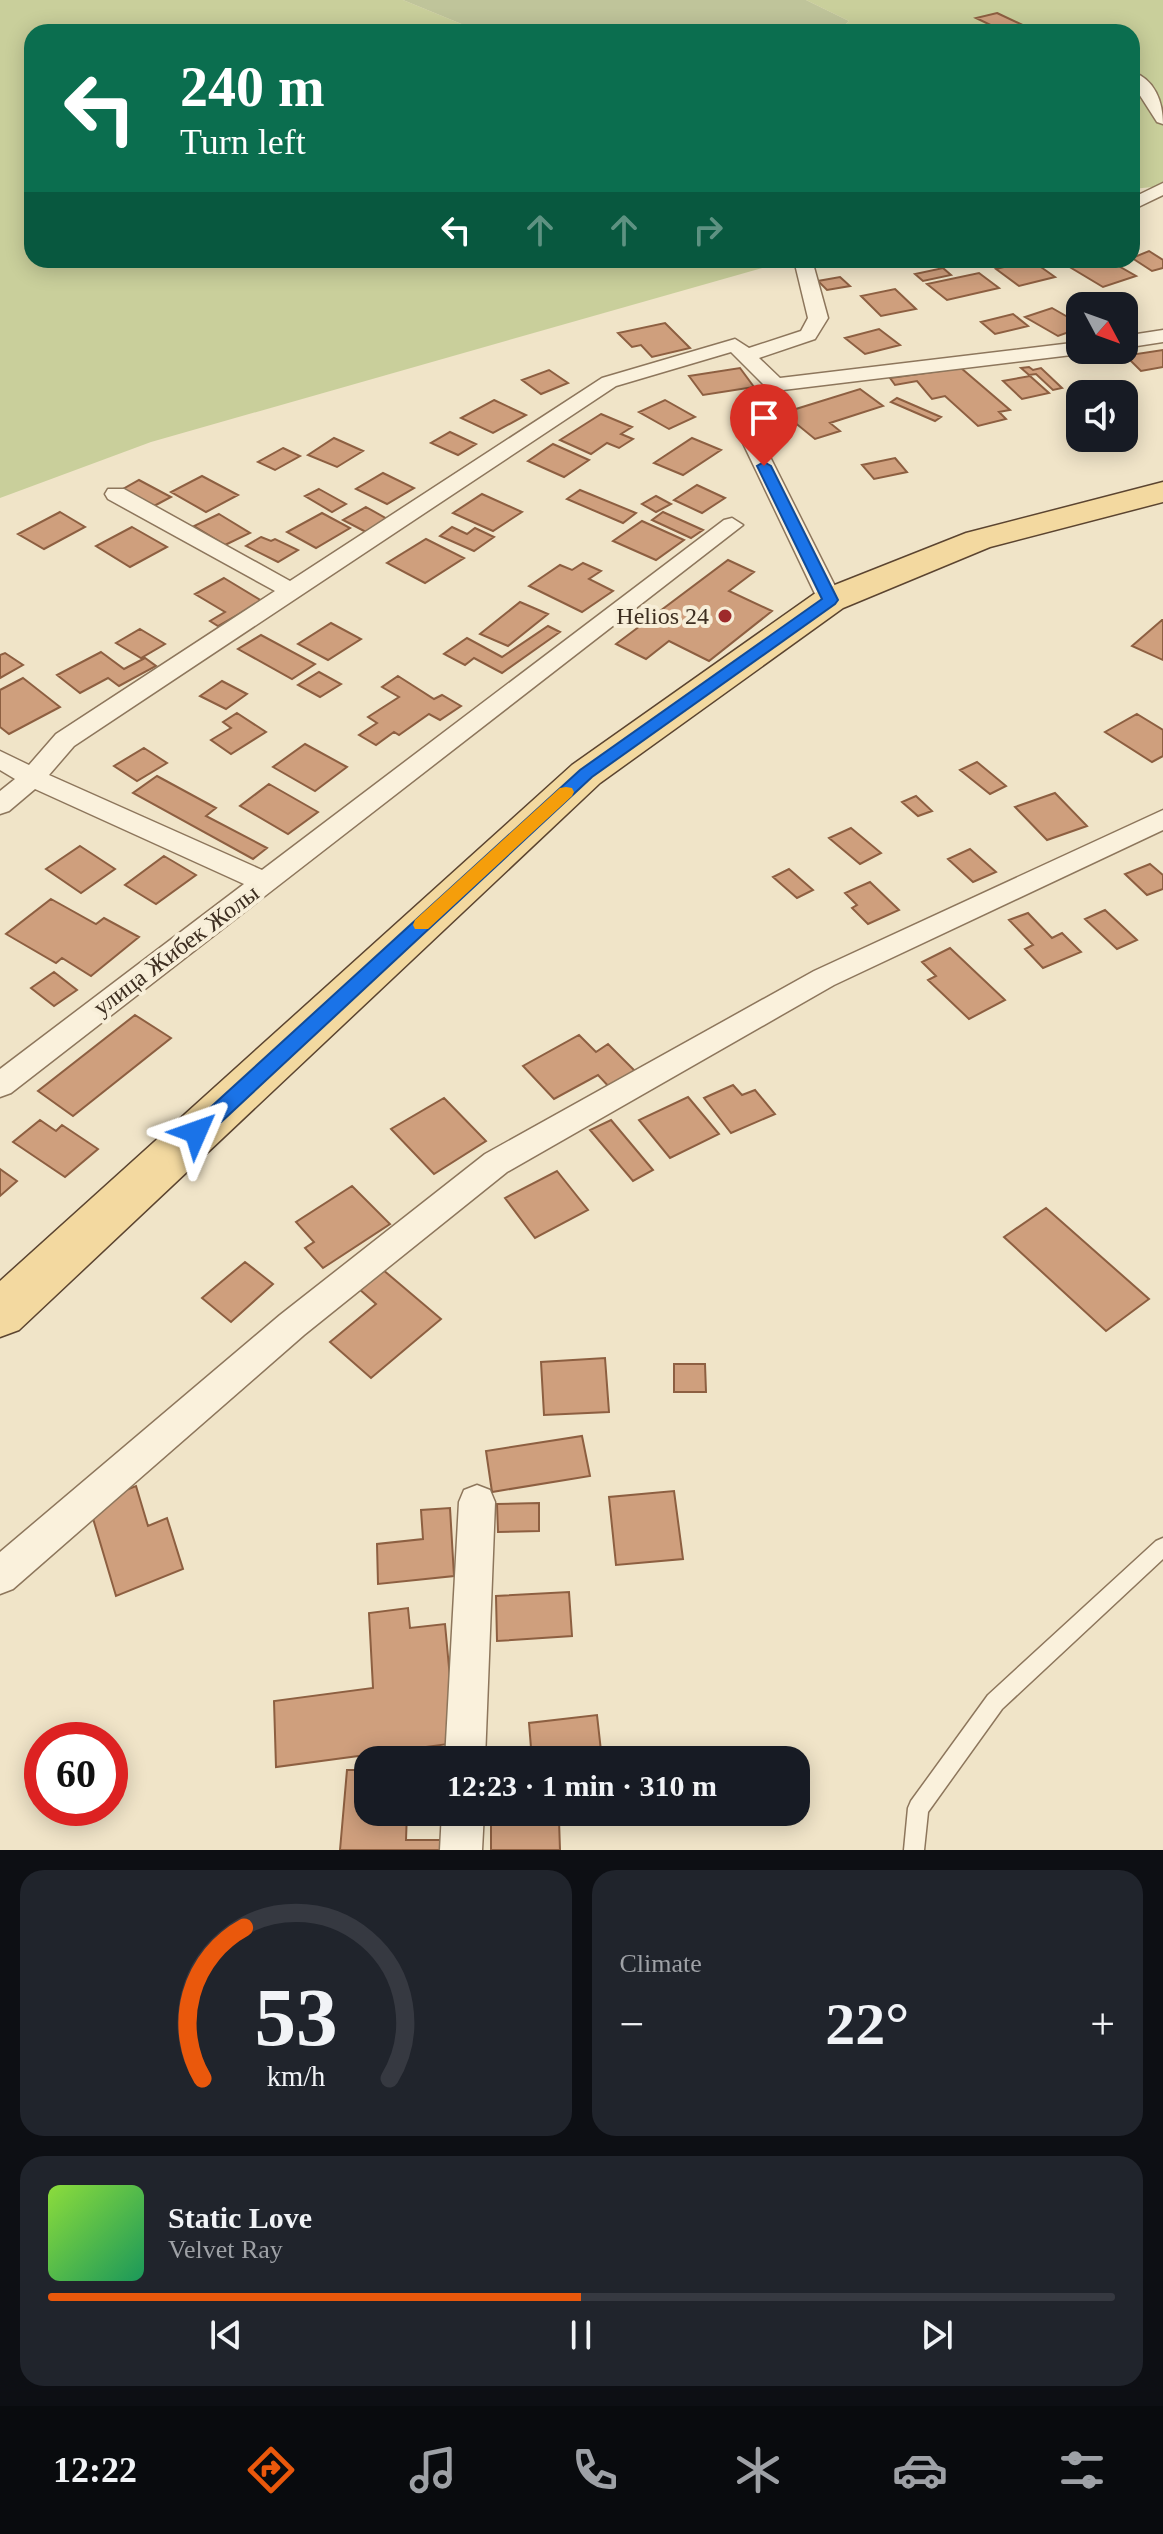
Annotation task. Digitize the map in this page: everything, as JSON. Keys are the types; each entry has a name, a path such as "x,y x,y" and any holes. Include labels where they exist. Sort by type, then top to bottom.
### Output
{"main road":[{"path":"0,1314 586,774 830,600 978,540 1163,492"}],"street":[{"path":"1140,81 1163,119"},
{"path":"1140,201 1163,188"},
{"path":"746,356 808,335 818,318 805,268"},
{"path":"1138,340 1163,336"},
{"path":"0,805 32,778 65,740 609,382 735,345 775,385"},
{"path":"775,385 1066,350"},
{"path":"775,385 751,439 830,600"},
{"path":"116,494 291,591"},
{"path":"265,882 732,525"},
{"name":"улица Жибек Жолы","path":"0,759 32,778 265,882 0,1085"},
{"path":"0,1576 292,1325 496,1163 824,978 1163,819"},
{"path":"466,1746 477,1502"},
{"path":"461,1850 462,1826"}],"lane":[{"path":"914,1850 918,1808 995,1702 1163,1547"}],"green space":[{"path":"0,0 403,0 462,24 24,24 24,268 762,268 151,442 0,498"},
{"path":"403,0 806,0 849,21 846,24 462,24"},
{"path":"806,0 1163,0 1163,186 1140,188 1140,24 846,24 849,21"}],"building":[{"path":"997,13 1020,24 988,24 976,18"},
{"path":"1149,251 1163,260 1163,268 1152,271 1140,263 1140,255"},
{"path":"943,268 951,275 923,281 915,274"},
{"path":"1042,268 1055,277 1019,286 996,269"},
{"path":"1071,268 1122,268 1136,276 1103,287"},
{"path":"979,273 999,288 947,300 927,284"},
{"path":"840,277 850,286 827,290 818,281"},
{"path":"895,289 916,309 881,316 861,296"},
{"path":"1052,308 1066,316 1066,333 1058,336 1025,317"},
{"path":"1013,314 1028,326 995,334 981,322"},
{"path":"665,323 690,348 652,357 641,345 632,347 618,333"},
{"path":"879,329 900,345 865,354 845,338"},
{"path":"1163,350 1163,367 1141,371 1134,364 1138,364 1138,354"},
{"path":"740,368 754,387 703,395 689,376"},
{"path":"961,368 1010,410 999,412 1006,419 978,426 945,396 932,399 917,381 895,385 890,378"},
{"path":"1021,368 1033,370 1041,368 1062,388 1053,390 1036,374 1029,375"},
{"path":"549,370 568,383 541,394 522,380"},
{"path":"1030,376 1049,393 1022,399 1003,381"},
{"path":"860,389 883,406 830,423 840,431 815,439 783,413"},
{"path":"897,398 941,417 935,421 891,402"},
{"path":"494,400 526,415 493,433 461,418"},
{"path":"665,400 695,417 669,429 639,412"},
{"path":"601,414 632,427 621,434 633,439 619,448 607,443 591,454 560,440"},
{"path":"450,432 476,444 458,455 431,443"},
{"path":"334,438 363,451 337,467 308,455"},
{"path":"692,438 721,450 683,475 654,463"},
{"path":"553,444 589,460 564,477 528,461"},
{"path":"283,448 300,456 275,470 258,462"},
{"path":"895,458 907,472 874,479 862,465"},
{"path":"383,473 414,488 387,504 356,489"},
{"path":"202,476 238,495 206,512 171,492"},
{"path":"139,480 171,497 154,506 123,489"},
{"path":"697,485 725,498 702,513 674,500"},
{"path":"319,489 346,504 332,512 305,496"},
{"path":"580,490 636,513 623,523 567,499"},
{"path":"482,494 522,512 493,531 453,513"},
{"path":"656,496 671,504 656,512 642,504"},
{"path":"366,507 389,520 366,532 343,520"},
{"path":"60,512 85,527 44,549 18,534"},
{"path":"663,512 703,530 691,538 652,520"},
{"path":"322,513 350,528 316,548 287,532"},
{"path":"219,514 250,533 225,545 194,526"},
{"path":"642,521 684,540 656,560 613,541"},
{"path":"132,527 167,547 130,567 96,546"},
{"path":"452,527 467,534 475,528 494,537 474,551 440,536"},
{"path":"261,537 271,541 275,539 298,550 278,562 246,546"},
{"path":"426,539 464,558 425,583 387,563"},
{"path":"728,560 754,572 729,591 772,611 709,661 669,641 646,659 616,644"},
{"path":"583,563 601,571 589,579 613,591 582,612 529,586 560,565 572,570"},
{"path":"224,578 262,601 218,626 210,621 225,612 195,594"},
{"path":"520,602 548,614 508,646 480,634"},
{"path":"1163,620 1163,660 1132,646"},
{"path":"331,623 361,639 328,660 298,644"},
{"path":"548,626 560,632 502,673 474,658 465,665 444,654 467,638 502,657"},
{"path":"140,629 165,644 141,658 116,643"},
{"path":"261,635 315,664 292,679 238,649"},
{"path":"101,652 124,669 145,658 156,666 119,686 108,678 80,693 57,675"},
{"path":"5,653 23,665 0,678 0,655"},
{"path":"319,672 341,684 320,697 298,685"},
{"path":"398,676 434,699 442,695 461,706 440,720 429,714 399,735 394,732 376,745 359,735 377,723 368,717 399,697 382,687"},
{"path":"23,678 60,707 9,734 0,727 0,690"},
{"path":"222,681 247,694 226,709 200,696"},
{"path":"237,713 266,732 231,754 211,740 231,728 223,722"},
{"path":"1137,714 1163,730 1163,756 1152,762 1105,732"},
{"path":"305,744 347,767 315,791 273,767"},
{"path":"144,748 167,763 137,781 114,766"},
{"path":"977,762 1006,786 990,794 960,770"},
{"path":"157,776 216,808 206,816 267,848 253,859 133,793"},
{"path":"269,784 318,812 288,834 240,806"},
{"path":"1055,793 1087,826 1047,840 1015,807"},
{"path":"916,796 932,811 918,816 902,802"},
{"path":"851,828 881,853 860,864 829,838"},
{"path":"80,846 115,869 81,893 46,869"},
{"path":"970,849 996,872 973,882 948,859"},
{"path":"164,856 196,875 156,904 125,885"},
{"path":"1150,864 1163,875 1163,889 1147,895 1125,874"},
{"path":"789,869 813,890 797,898 773,877"},
{"path":"870,882 899,910 868,924 852,908 857,905 845,893"},
{"path":"51,899 96,924 104,918 139,937 91,976 62,958 56,963 6,934"},
{"path":"1105,910 1137,940 1117,949 1085,919"},
{"path":"1028,913 1052,938 1062,933 1081,952 1043,968 1025,949 1033,945 1009,920"},
{"path":"950,948 1005,1000 969,1019 928,980 936,976 922,962"},
{"path":"54,972 77,990 54,1006 31,988"},
{"path":"135,1015 171,1038 73,1116 38,1091"},
{"path":"579,1035 596,1052 608,1044 638,1074 611,1089 598,1075 554,1099 523,1066"},
{"path":"733,1085 742,1095 755,1090 775,1114 731,1133 704,1098"},
{"path":"688,1097 719,1134 670,1158 639,1120"},
{"path":"444,1098 486,1141 434,1174 391,1129"},
{"path":"40,1120 56,1131 62,1125 98,1149 65,1177 13,1142"},
{"path":"611,1120 653,1170 633,1181 590,1130"},
{"path":"0,1169 17,1181 0,1196"},
{"path":"557,1171 588,1210 535,1238 505,1198"},
{"path":"352,1186 390,1224 323,1268 305,1248 314,1242 296,1222"},
{"path":"1046,1208 1149,1299 1106,1331 1004,1237"},
{"path":"245,1262 273,1284 231,1322 202,1298"},
{"path":"382,1269 441,1319 371,1378 330,1342 376,1304 358,1288"},
{"path":"605,1358 609,1412 544,1415 541,1362"},
{"path":"674,1364 705,1364 706,1392 674,1392"},
{"path":"582,1436 590,1476 492,1492 486,1451"},
{"path":"136,1486 148,1526 167,1518 183,1569 116,1596 89,1505"},
{"path":"674,1491 683,1559 616,1565 609,1497"},
{"path":"539,1503 539,1531 498,1532 497,1504"},
{"path":"450,1508 454,1576 378,1584 377,1544 423,1539 421,1510"},
{"path":"569,1592 572,1636 497,1641 496,1596"},
{"path":"408,1608 410,1628 445,1624 456,1743 354,1746 354,1757 276,1767 274,1701 373,1688 369,1613"},
{"path":"597,1715 600,1746 531,1746 529,1723"},
{"path":"347,1770 354,1770 354,1826 406,1826 406,1840 445,1840 444,1850 340,1850"},
{"path":"491,1826 559,1826 560,1850 491,1850"}],"slow traffic":[{"path":"422,925 566,792"}],"place":[{"name":"Helios 24","path":"725,616"}],"route":[{"path":"196,1132 586,774 830,600 764,466"}]}
